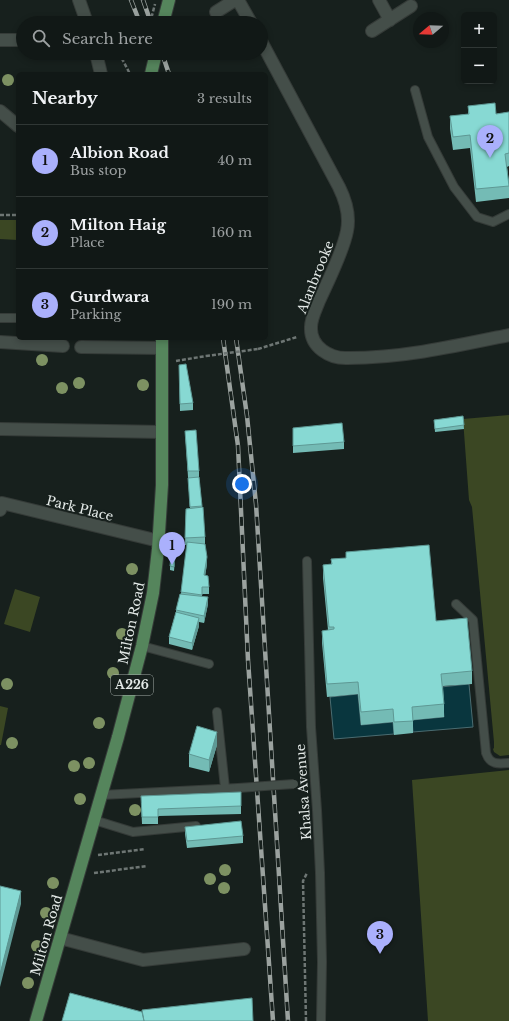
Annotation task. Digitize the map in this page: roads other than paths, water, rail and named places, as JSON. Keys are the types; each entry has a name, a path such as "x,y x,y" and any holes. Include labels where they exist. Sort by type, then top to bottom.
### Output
{"main road":[{"path":"165,16 169,0"},
{"path":"151,72 154,60"},
{"name":"Milton Road","path":"36,1021 118,737 142,646 153,593 159,541 162,484 162,343"}],"street":[{"path":"79,0 85,16"},
{"path":"216,12 237,0 247,16"},
{"path":"379,0 390,20"},
{"path":"372,31 411,6"},
{"path":"0,40 16,40"},
{"name":"Alanbrooke","path":"268,54 339,187 347,212 348,227 344,244 315,310 311,325 311,333 314,342 320,349 334,357 347,358 431,351 509,335"},
{"path":"98,60 101,72"},
{"path":"0,111 16,124"},
{"path":"0,342 63,346"},
{"path":"81,347 162,343"},
{"path":"0,429 162,432"},
{"name":"Park Place","path":"0,510 2,503 159,541"},
{"path":"60,938 142,960 244,949"}],"lane":[{"path":"415,90 428,137 454,187 477,217 493,222 509,214"},
{"path":"0,318 16,318"},
{"name":"Khalsa Avenue","path":"307,561 311,727 320,873 322,962 321,1021"},
{"path":"456,604 473,620 486,754 488,759 495,764 509,763"},
{"path":"142,646 209,664"},
{"path":"217,712 225,788"},
{"path":"101,795 294,784"},
{"path":"94,820 133,832 202,826"}],"water":[{"path":"469,684 473,727 413,732 412,720 444,717 441,687"},
{"path":"358,694 361,725 393,722 394,734 334,739 330,697"}],"railway":[{"path":"131,0 137,16"},
{"path":"143,0 149,16"},
{"path":"151,60 154,72"},
{"path":"164,60 168,72"},
{"path":"223,340 238,446 248,660 273,1021"},
{"path":"236,340 247,416 256,504 288,1021"}],"place":[{"name":"Milton Haig","path":"490,158"},
{"name":"Albion Road","path":"172,565"},
{"name":"Gurdwara","path":"380,954"}]}
